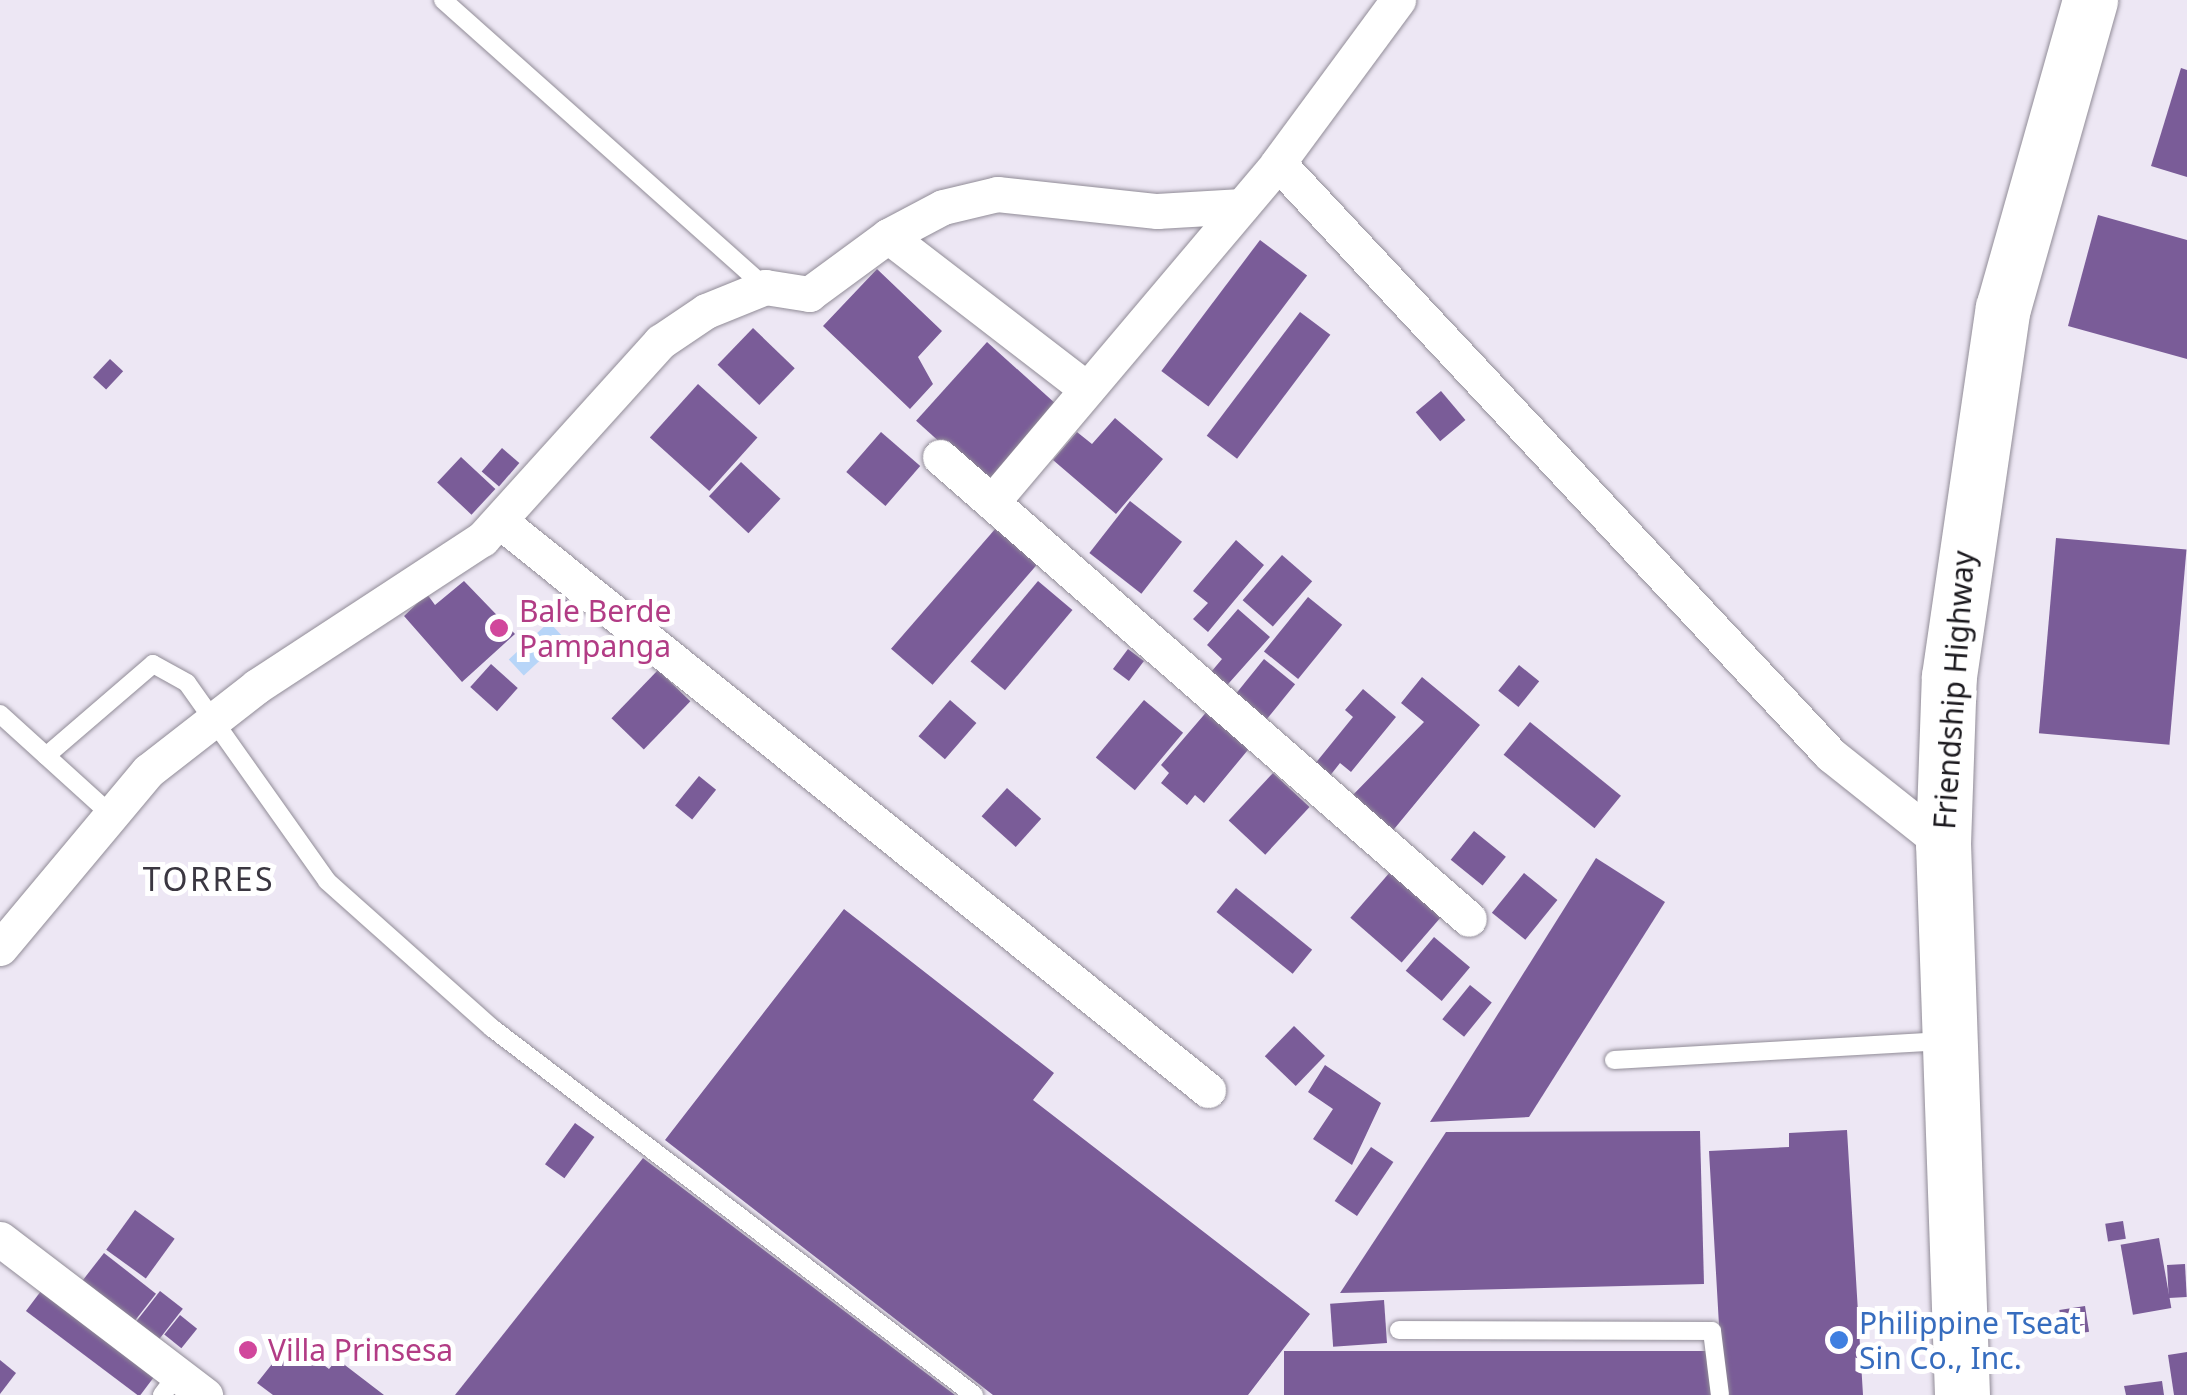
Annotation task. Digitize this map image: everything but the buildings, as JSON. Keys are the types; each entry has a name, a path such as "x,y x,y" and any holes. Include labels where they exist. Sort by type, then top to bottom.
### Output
{"main road":[{"name":"Friendship Highway","path":"1962,1395 1954,1040 1943,844 1949,676 1976,450 2059,87 2090,0"}],"street":[{"path":"992,502 1278,163 1398,0"},
{"path":"1278,163 1831,755 1943,844"},
{"path":"0,948 109,813 218,716 501,522 660,342 765,287 809,294 888,236 943,207 997,194 1157,211 1242,206"},
{"path":"888,236 1086,389"},
{"path":"940,457 1468,919"},
{"path":"501,522 1208,1090"},
{"path":"0,1240 182,1388"}],"lane":[{"path":"443,0 765,287"},
{"path":"46,756 153,664 218,716 326,882 492,1028 974,1395"},
{"path":"0,714 109,813"},
{"path":"1614,1060 1954,1040"},
{"path":"1400,1330 1712,1332 1720,1395"}],"water":[{"path":"549,622 564,638 524,676 509,660"}],"place":[{"name":"Bale Berde Pampanga","path":"499,628"},
{"name":"Philippine Tseat Sin Co., Inc.","path":"1839,1340"},
{"name":"Villa Prinsesa","path":"248,1350"}],"district":[{"name":"TORRES","path":"209,879"}]}
